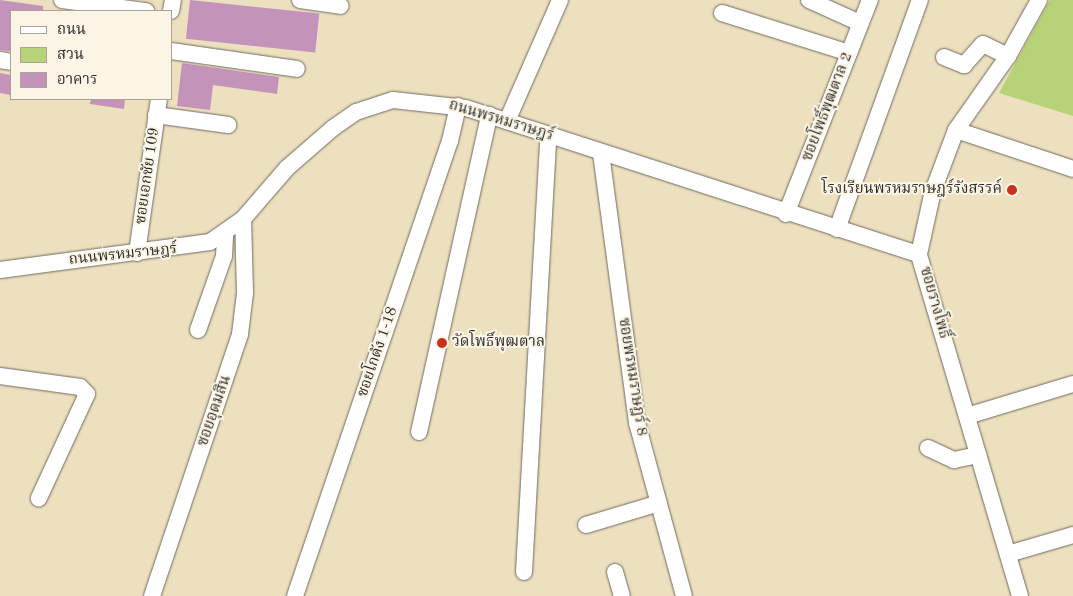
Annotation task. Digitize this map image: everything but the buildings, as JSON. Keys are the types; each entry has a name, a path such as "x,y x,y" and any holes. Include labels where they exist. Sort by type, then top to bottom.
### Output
{"street":[{"path":"62,0 138,10"},
{"path":"300,0 341,6"},
{"path":"507,122 560,0"},
{"path":"809,0 860,23"},
{"name":"ซอยโพธิ์พุฒตาล 2","path":"786,214 870,0"},
{"path":"837,230 920,0"},
{"name":"ซอยรางโพธิ์","path":"1020,596 919,254 933,191 956,130 1008,56 1039,0"},
{"path":"722,12 849,53"},
{"path":"944,57 964,65 983,44 1008,56"},
{"path":"172,51 297,69"},
{"name":"ถนนพรหมราษฎร์","path":"0,270 196,247 225,235 243,219 287,168 356,112 393,100 458,106 786,214 919,254"},
{"name":"ซอยโกดัง 1-18","path":"295,596 450,141 458,106"},
{"path":"158,107 228,125"},
{"name":"ซอยเอกชัย 109","path":"137,253 158,107"},
{"path":"420,432 489,116"},
{"path":"956,130 1073,169"},
{"path":"524,572 548,136"},
{"name":"ซอยพรหมราษฎร์ 8","path":"601,154 631,391 684,596"},
{"name":"ซอยอุดมสิน","path":"152,596 240,334 245,293 243,219"},
{"path":"198,330 224,256 225,235"},
{"path":"0,376 63,383 80,387 87,394 39,498"},
{"path":"967,416 1073,384"},
{"path":"928,448 954,460 978,455"},
{"path":"586,525 659,503"},
{"path":"1008,554 1073,535"},
{"path":"615,572 622,596"}],"green space":[{"path":"1050,0 1073,0 1073,116 999,93"}],"place":[{"name":"โรงเรียนพรหมราษฎร์รังสรรค์","path":"1012,190"},
{"name":"วัดโพธิ์พุฒตาล","path":"442,343"}]}
